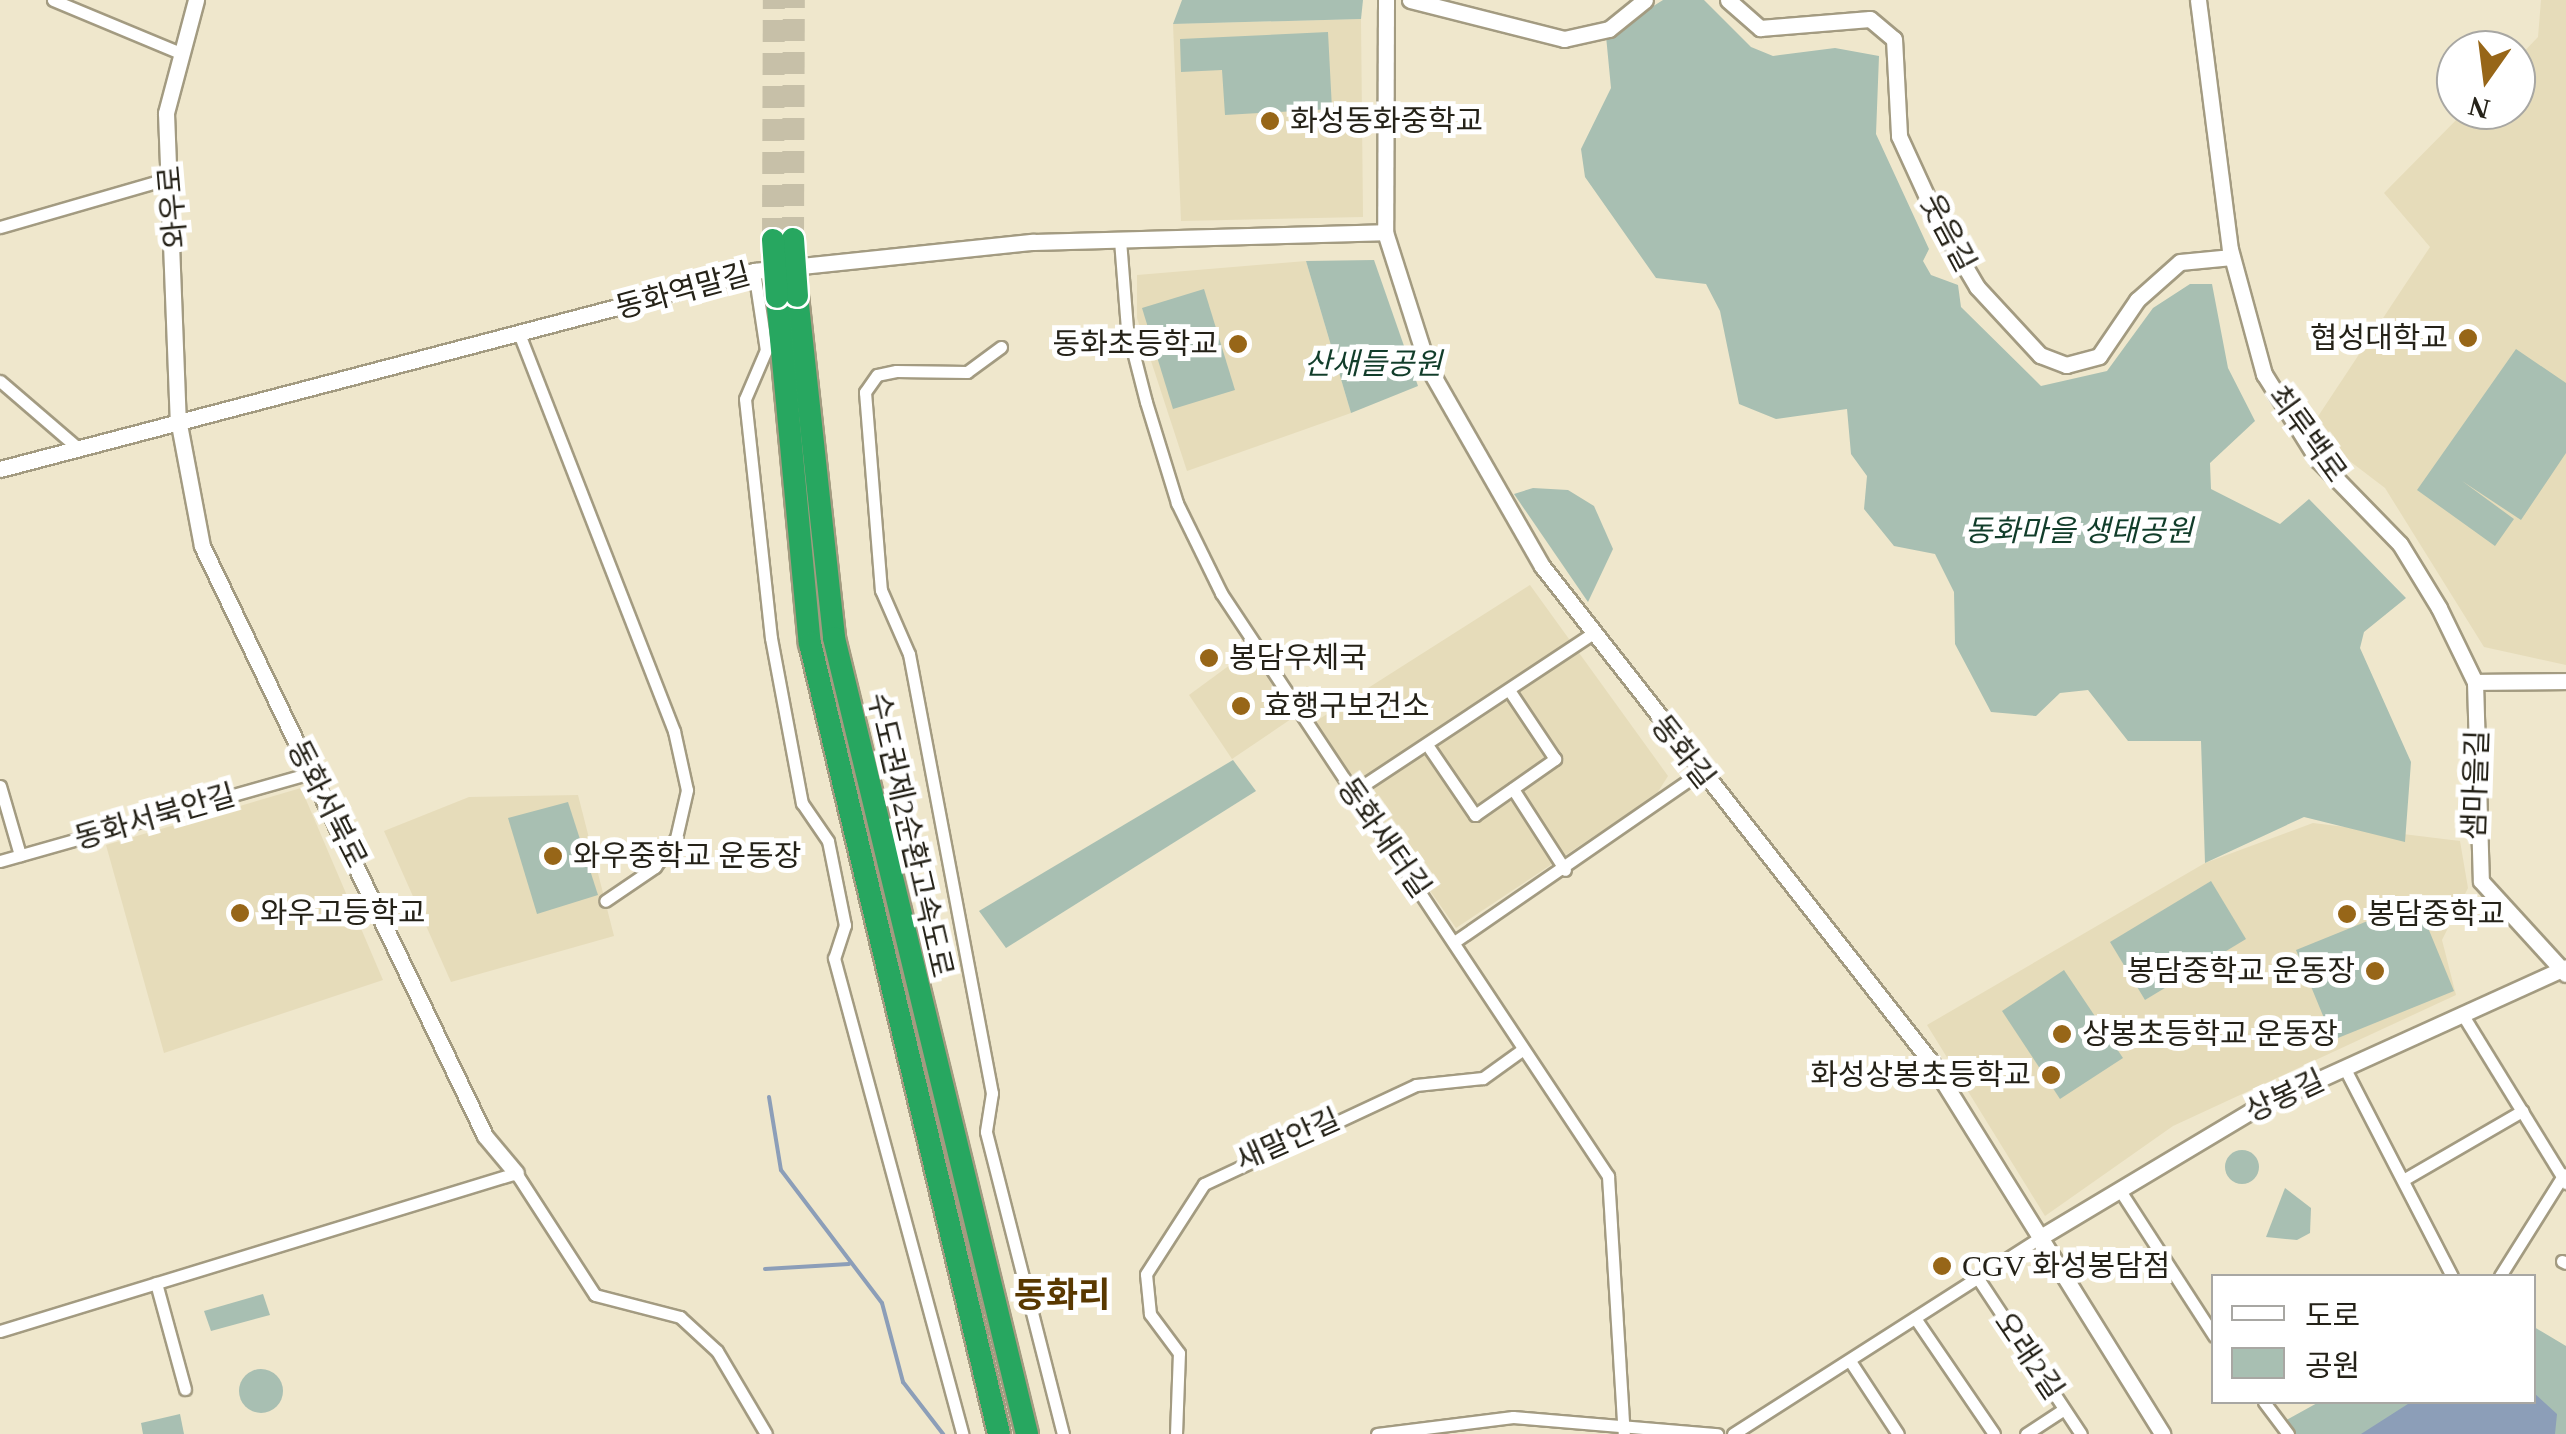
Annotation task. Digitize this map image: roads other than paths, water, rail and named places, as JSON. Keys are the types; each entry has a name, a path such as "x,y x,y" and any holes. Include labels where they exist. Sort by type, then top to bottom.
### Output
{"highway":[{"name":"수도권제2순환고속도로","path":"783,240 810,642 999,1434"},
{"name":"수도권제2순환고속도로","path":"787,297 834,638 1027,1434"}],"street":[{"path":"54,0 178,52"},
{"name":"와우로","path":"178,419 166,113 178,52 196,0"},
{"name":"동화길","path":"1386,0 1386,232 1428,367 1542,566 1699,773 1905,1026 2163,1434"},
{"path":"1410,0 1564,39 1609,29 1645,0"},
{"name":"웃음길","path":"1728,0 1760,28 1870,19 1894,39 1899,136 1938,221 1977,287 2040,355 2066,365 2099,356 2137,300 2180,262 2232,257"},
{"name":"최루백로","path":"2198,0 2232,257 2264,374 2318,460 2400,544 2475,682"},
{"path":"0,226 170,178"},
{"name":"동화역말길","path":"0,469 178,419 520,336 754,270 1120,240 1386,232"},
{"name":"동화새터길","path":"1120,240 1127,328 1177,503 1221,593 1350,794 1458,940 1522,1050 1608,1176 1624,1429"},
{"path":"754,270 766,350 745,399 771,638 802,803 828,841 845,926 834,958 962,1434"},
{"path":"520,336 674,731 687,790 676,838 654,867 605,901"},
{"path":"1002,348 967,372 896,371 877,375 865,392 881,590 910,654 992,1094 986,1132 1063,1434"},
{"path":"0,381 78,448"},
{"name":"동화서북로","path":"178,419 202,546 485,1136 516,1174"},
{"path":"1350,794 1430,748 1592,633"},
{"path":"2475,682 2566,681"},
{"name":"샘마을길","path":"2475,682 2481,881 2565,970"},
{"path":"1430,748 1475,815 1555,759 1508,690"},
{"name":"동화서북안길","path":"0,861 310,773"},
{"path":"1458,940 1565,870 1699,773"},
{"path":"0,786 20,854"},
{"path":"1514,788 1565,870"},
{"name":"상봉길","path":"1733,1434 2219,1128 2565,970"},
{"path":"2464,1017 2565,1176 2501,1274"},
{"name":"새말안길","path":"1176,1434 1179,1353 1150,1314 1146,1274 1204,1184 1416,1086 1483,1078 1522,1050"},
{"path":"2345,1069 2451,1274"},
{"path":"2402,1180 2522,1111"},
{"path":"0,1330 516,1174 595,1295 680,1317 717,1351 766,1434"},
{"path":"2119,1189 2211,1331"},
{"name":"오래2길","path":"1977,1277 2081,1434"},
{"path":"156,1284 185,1389"},
{"path":"1915,1318 1994,1434"},
{"path":"1850,1360 1898,1434"},
{"path":"2266,1404 2288,1434"},
{"path":"2026,1434 2064,1409"},
{"path":"1377,1434 1513,1417 1717,1434"}],"water":[{"path":"2536,1395 2557,1414 2555,1434 2361,1434 2408,1404 2536,1404"}],"waterway":[{"path":"769,1097 781,1170 882,1303 903,1382 943,1434"},
{"path":"765,1269 849,1264"}],"tunnel":[{"path":"773,240 774,0"},
{"path":"793,239 794,0"}],"place":[{"name":"화성동화중학교","path":"1270,121"},
{"name":"협성대학교","path":"2468,338"},
{"name":"동화초등학교","path":"1238,344"},
{"name":"봉담우체국","path":"1209,658"},
{"name":"효행구보건소","path":"1241,706"},
{"name":"와우중학교 운동장","path":"553,856"},
{"name":"와우고등학교","path":"240,913"},
{"name":"봉담중학교","path":"2347,914"},
{"name":"봉담중학교 운동장","path":"2375,971"},
{"name":"상봉초등학교 운동장","path":"2062,1034"},
{"name":"화성상봉초등학교","path":"2051,1075"},
{"name":"CGV 화성봉담점","path":"1942,1266"}],"district":[{"name":"동화리","path":"1062,1296"}],"park label":[{"name":"산새들공원","path":"1373,364"},
{"name":"동화마을 생태공원","path":"2079,531"}]}
